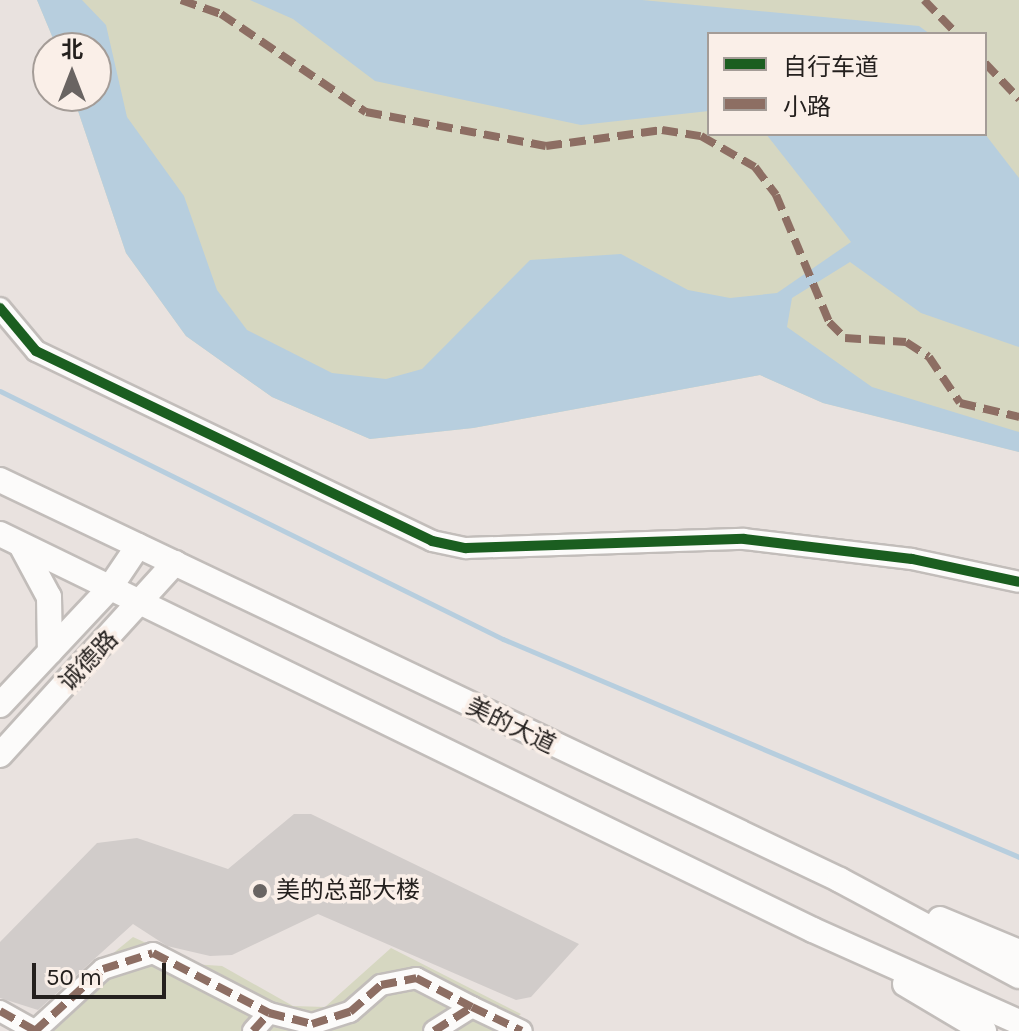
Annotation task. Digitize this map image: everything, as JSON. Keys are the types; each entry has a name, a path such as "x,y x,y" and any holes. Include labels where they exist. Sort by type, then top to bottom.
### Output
{"main road":[{"name":"美的大道","path":"0,480 840,880 1019,976"},
{"path":"10,539 142,606 813,930 1019,1022"},
{"path":"10,539 49,597 50,652"},
{"name":"诚德路","path":"0,705 109,589 138,546"},
{"name":"诚德路","path":"0,755 142,606 175,563"},
{"path":"840,880 1019,952"},
{"path":"813,930 984,1031"}],"street":[{"path":"0,308 36,351 432,541 466,548 744,539 912,559 1019,582"},
{"path":"0,1011 35,1031 103,969 153,953 269,1013 312,1024 350,1012 381,985 416,978 522,1031"},
{"path":"434,1031 472,1007"},
{"path":"253,1031 269,1013"}],"green space":[{"path":"37,0 1019,0 1019,452 823,403 760,375 473,428 370,439 272,397 186,336 126,253 78,112 112,112 112,32 50,32"},
{"path":"133,937 192,964 222,966 293,1006 325,1007 391,948 521,1014 501,1031 31,1031 56,1000"}],"water":[{"path":"37,0 82,0 106,25 108,32 50,32"},
{"path":"250,0 642,0 919,26 927,32 707,32 707,111 581,125 375,81 293,19"},
{"path":"112,51 127,117 184,196 217,290 247,330 332,373 386,379 422,369 530,260 621,254 688,290 730,298 777,293 851,242 768,136 987,136 1019,178 1019,347 921,313 850,262 792,298 787,327 872,387 1019,432 1019,452 823,403 760,375 473,428 370,439 272,397 186,336 126,253 78,112 112,112"}],"building":[{"name":"美的总部大楼","path":"294,814 311,814 579,944 531,997 516,1000 318,914 232,955 210,956 167,946 133,924 38,1010 0,998 0,942 97,843 137,838 228,869"}],"waterway":[{"path":"0,391 503,639 1019,857"}],"marked path":[{"path":"181,0 221,14 366,112 546,146 662,130 701,136 755,167 776,195 829,322 845,338 906,342 929,357 960,403 1019,417"},
{"path":"924,0 955,32"},
{"path":"987,65 1019,99"},
{"path":"35,1031 103,969 153,953 269,1013"},
{"path":"253,1031 269,1013 312,1024 350,1012 381,985 416,978 472,1007"},
{"path":"434,1031 472,1007 522,1031"},
{"path":"0,1011 36,1031"}],"cycle path":[{"path":"0,308 36,351 432,541 466,548 744,539 912,559 1019,582"}],"place":[{"name":"美的总部大楼","path":"260,891"}]}
